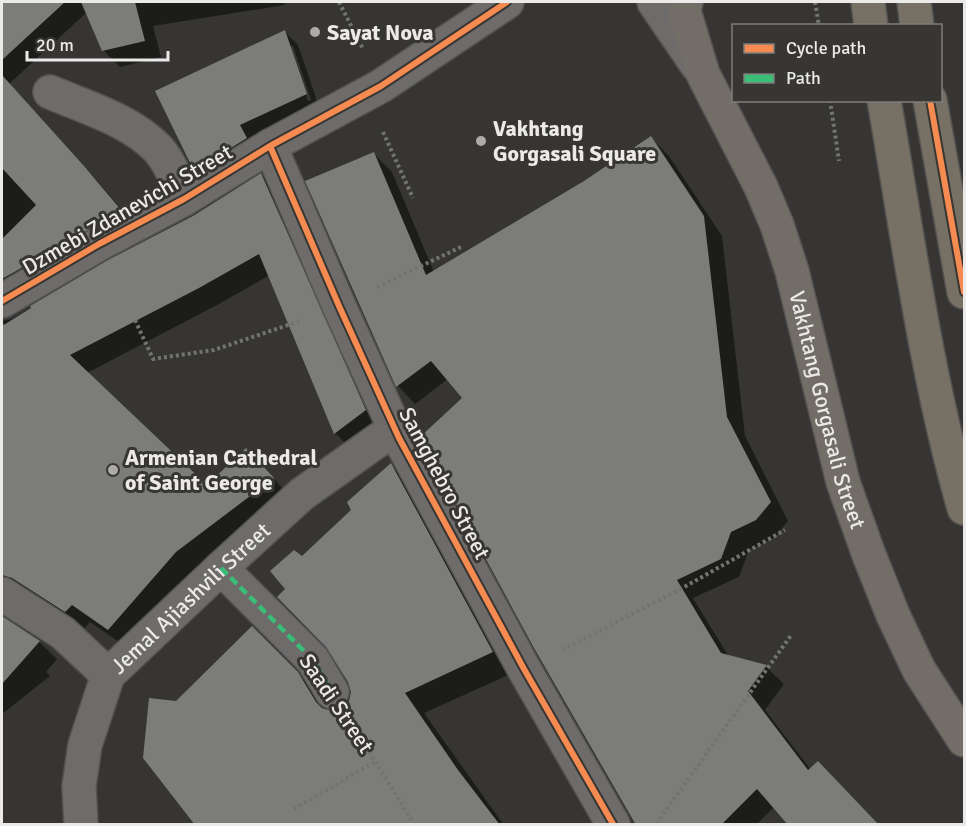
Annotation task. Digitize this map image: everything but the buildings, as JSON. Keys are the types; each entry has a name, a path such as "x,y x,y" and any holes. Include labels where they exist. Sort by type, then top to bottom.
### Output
{"highway":[{"path":"868,2 871,24"},
{"path":"914,2 917,24"},
{"path":"884,102 937,398 964,508"},
{"path":"930,102 964,292"}],"main road":[{"name":"Vakhtang Gorgasali Street","path":"686,2 684,11 703,74 761,187 777,225 792,271 843,482 870,555 893,615 919,670 964,740"}],"street":[{"path":"270,146 381,86 507,2"},
{"path":"654,2 703,74"},
{"path":"50,92 128,125 159,150 178,182 184,199"},
{"name":"Dzmebi Zdanevichi Street","path":"2,301 99,244 184,199 270,146"},
{"name":"Samghebro Street","path":"270,146 325,312 394,429 524,669 613,825"},
{"name":"Jemal Ajiashvili Street","path":"81,825 79,786 85,745 108,675 220,567 302,494 394,429"},
{"name":"Saadi Street","path":"220,567 313,660 332,692"},
{"path":"2,594 63,633 108,675"}],"path":[{"path":"339,2 381,86"},
{"path":"816,2 819,24"},
{"path":"830,102 839,161"},
{"path":"379,123 413,198"},
{"path":"135,321 153,359 214,351 325,312 463,246"},
{"path":"524,669 680,590 785,530"},
{"path":"656,825 792,634"},
{"path":"294,809 375,762"}],"marked path":[{"path":"221,568 313,660 332,692"}],"cycle path":[{"path":"2,301 99,244 184,199 270,146 381,86 507,2"},
{"path":"930,102 964,292"},
{"path":"270,146 399,438 524,669 613,824"}],"place":[{"name":"Sayat Nova","path":"315,32"},
{"name":"Vakhtang Gorgasali Square","path":"481,141"},
{"name":"Armenian Cathedral of Saint George","path":"113,470"}]}
